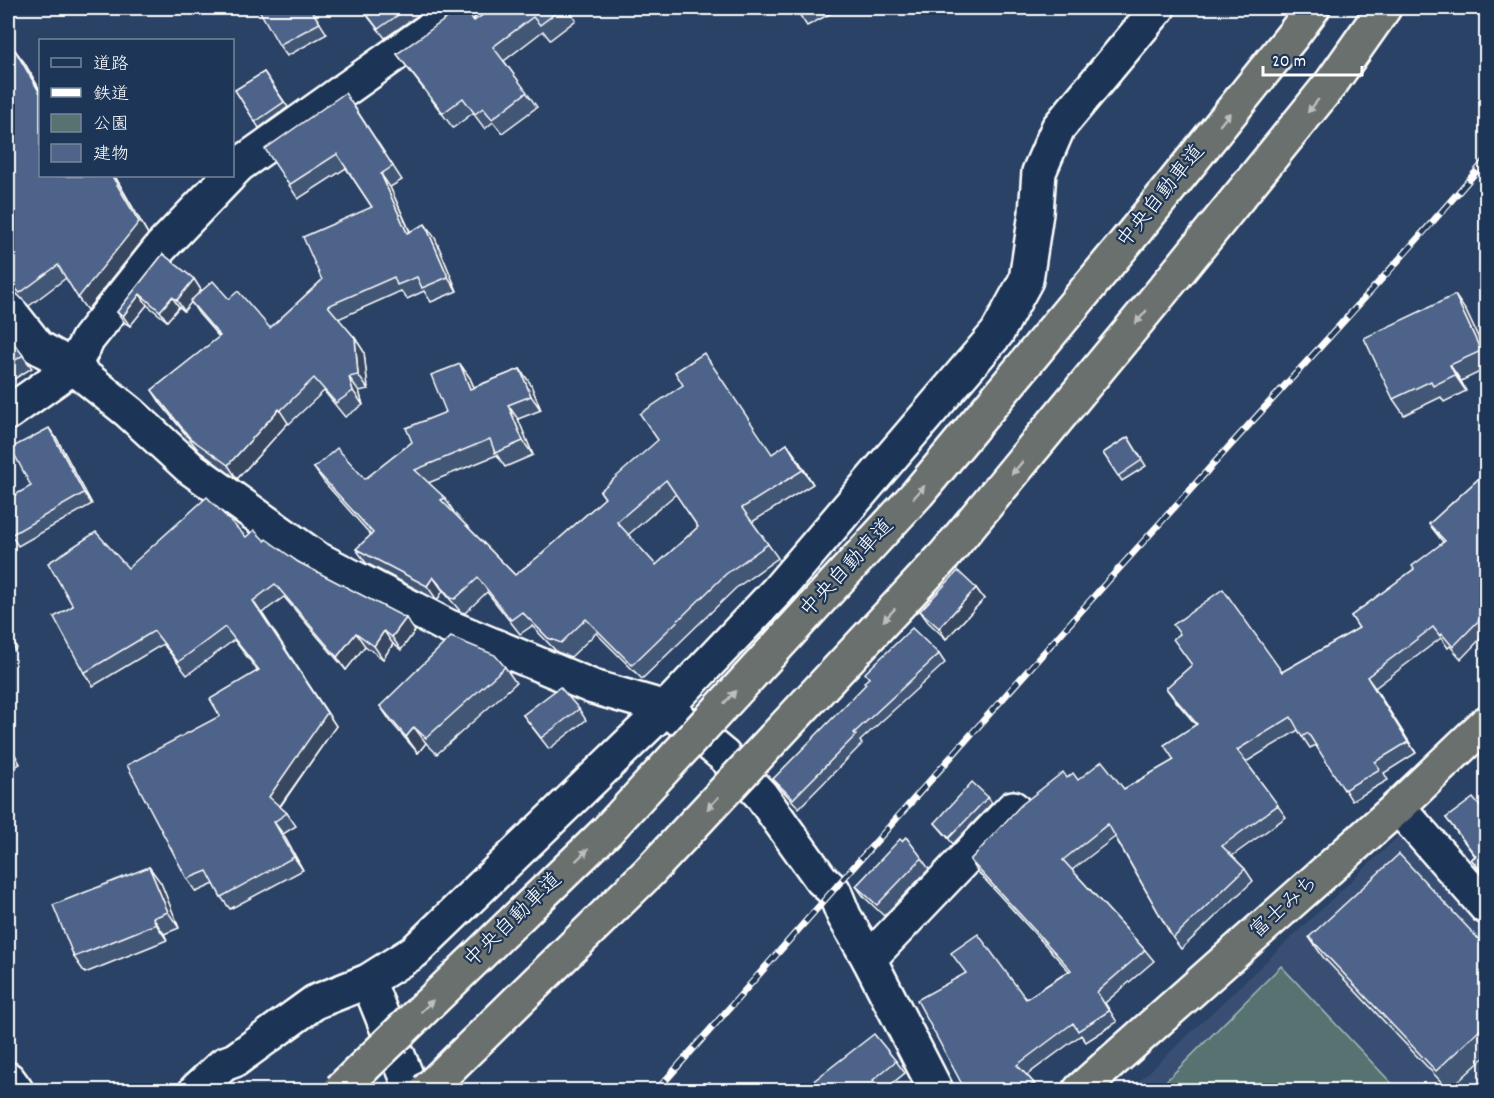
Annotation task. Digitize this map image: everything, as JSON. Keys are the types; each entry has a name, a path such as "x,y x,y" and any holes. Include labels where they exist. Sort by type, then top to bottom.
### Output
{"highway":[{"name":"中央自動車道","path":"340,1090 623,814 918,493 1136,230 1313,8"},
{"path":"427,1090 649,872 937,563 1332,82 1384,8"},
{"name":"富士みち","path":"1080,1090 1398,807 1486,723"}],"street":[{"path":"234,170 460,8"},
{"path":"196,1090 224,1064 235,1060 315,1002 368,981 414,952 666,708 777,591 998,333 1026,280 1036,213 1039,172 1058,128 1158,8"},
{"path":"8,412 72,367 88,339 160,247 228,177"},
{"path":"8,309 38,347 72,367 129,412 189,467 316,558 447,626 593,687 666,708 724,756 761,795 821,879 834,891 844,916 869,959 936,1090"},
{"path":"1398,807 1486,907"},
{"path":"869,959 1013,808"},
{"path":"368,981 412,1090"},
{"path":"8,1079 16,1090"}],"shaded area":[{"path":"1402,833 1486,922 1486,1090 1130,1090"}],"green space":[{"path":"1281,966 1398,1090 1157,1090"}],"building":[{"path":"258,8 310,8 320,23 279,45"},
{"path":"362,8 408,8 378,29"},
{"path":"464,8 474,21 493,8 562,8 540,25 533,17 493,47 527,92 492,119 483,108 475,114 463,98 443,113 397,54"},
{"path":"15,50 39,91 39,177 113,177 139,222 78,298 58,265 20,293 8,281 8,54"},
{"path":"264,72 284,102 255,122 235,90"},
{"path":"345,93 393,166 381,174 407,233 425,224 448,277 422,288 417,277 397,285 394,277 328,306 355,338 358,375 349,377 353,391 336,403 314,378 280,411 279,409 228,465 190,438 152,390 220,336 190,301 213,281 229,299 238,291 270,328 322,280 303,237 372,207 337,154 289,185 265,149"},
{"path":"163,254 194,279 177,300 172,297 160,311 140,294 123,316 117,312"},
{"path":"1455,295 1481,351 1450,365 1455,375 1433,386 1431,381 1393,399 1364,338"},
{"path":"8,336 23,355 8,365"},
{"path":"704,353 772,454 787,444 803,470 742,508 768,544 726,574 632,665 586,619 561,643 548,638 522,612 511,620 478,578 455,599 451,598 433,577 427,586 356,549 373,533 314,468 337,448 365,479 412,442 406,428 446,412 431,375 460,364 470,389 520,369 531,396 508,405 523,441 495,453 490,439 415,470 445,498 441,500 515,575 605,498 600,491 658,440 640,414 683,385 675,372","holes":["666,480 698,527 656,565 617,522"]},
{"path":"49,428 84,493 11,535 8,530 8,499 31,486 11,448"},
{"path":"1128,437 1142,460 1118,476 1103,453"},
{"path":"1486,472 1486,613 1453,647 1433,627 1367,677 1408,742 1375,762 1380,769 1344,790 1308,733 1302,737 1291,717 1237,750 1278,805 1222,846 1245,869 1173,938 1108,824 1063,860 1145,950 1097,992 1109,1011 1078,1031 1073,1023 1017,1065 1034,1083 1026,1090 965,1090 917,1000 966,973 951,953 978,934 1026,999 1071,970 970,860 1021,805 1063,772 1067,778 1073,773 1078,780 1102,761 1124,789 1174,760 1164,745 1197,724 1166,688 1192,665 1173,639 1180,634 1173,625 1223,589 1282,672 1359,628 1351,616 1414,569 1412,566 1445,541 1429,524"},
{"path":"207,497 246,537 254,530 265,541 266,539 298,562 406,618 392,637 384,631 374,646 356,633 337,657 275,584 253,601 327,713 269,797 287,813 274,822 294,857 221,897 207,871 187,879 127,765 220,716 210,699 259,670 225,627 178,662 154,631 84,673 54,617 73,606 48,563 96,532 128,568"},
{"path":"958,571 976,588 939,628 920,611"},
{"path":"912,628 939,654 854,733 856,735 793,799 773,779 866,684 864,682 869,678 865,673"},
{"path":"8,634 13,642 8,646"},
{"path":"451,637 495,655 505,667 426,738 414,727 406,737 380,706"},
{"path":"560,687 579,709 541,738 523,715"},
{"path":"972,782 988,797 949,838 935,823"},
{"path":"1473,798 1486,814 1486,876 1471,859 1476,856 1446,818"},
{"path":"906,837 922,858 877,905 856,886 900,839 902,841"},
{"path":"1399,854 1486,947 1486,1024 1436,1071 1309,937"},
{"path":"149,867 168,912 153,918 156,924 74,957 53,905"},
{"path":"874,1034 896,1061 873,1080 881,1090 802,1090"},
{"path":"709,1082 715,1090 697,1090"}],"railway":[{"path":"657,1090 1049,647 1486,160"}]}
